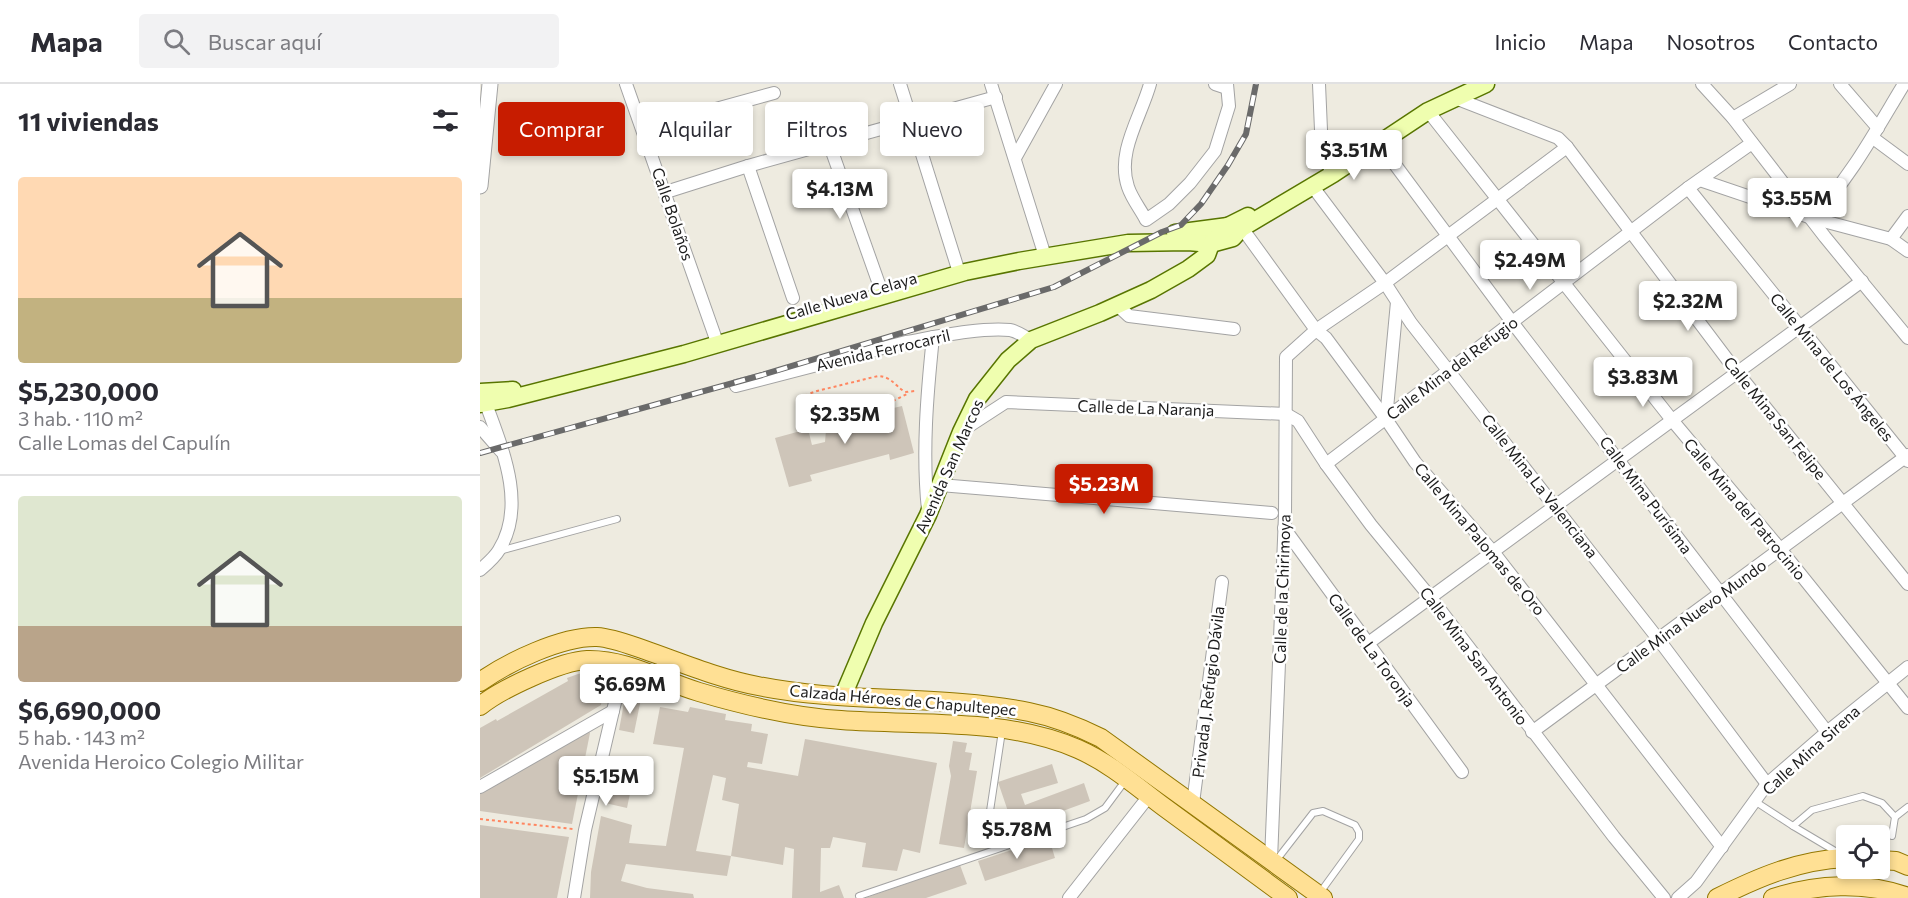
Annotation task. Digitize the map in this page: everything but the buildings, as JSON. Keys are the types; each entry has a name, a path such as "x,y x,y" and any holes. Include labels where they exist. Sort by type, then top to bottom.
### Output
{"main road":[{"name":"Avenida San Marcos","path":"1235,227 1313,187 1415,109 1459,91 1486,84"},
{"name":"Avenida San Marcos","path":"843,696 874,623 928,514 977,399 1008,360 1032,340 1117,306 1188,269 1207,255 1211,244 1233,238 1235,227 1244,219 1332,171 1459,91"},
{"name":"Calle Nueva Celaya","path":"482,399 717,341 965,272 1044,253 1142,231 1175,233 1235,227"},
{"name":"Calle Nueva Celaya","path":"717,341 880,288 957,266 1044,253 1144,242 1211,244"},
{"name":"Calzada Héroes de Chapultepec","path":"480,682 511,663 546,649 572,640 598,637 757,686 843,696 995,706 1031,712 1081,728 1101,738 1321,896"},
{"name":"Calzada Héroes de Chapultepec","path":"480,706 518,684 563,665 585,660 624,664 698,692 759,709 841,720 1003,728 1044,737 1094,757 1127,778 1283,896"},
{"path":"1717,898 1782,869 1823,859 1836,858"},
{"path":"1773,898 1800,891 1842,886 1869,887 1908,897"}],"street":[{"path":"480,98 481,84"},
{"path":"480,186 490,84"},
{"name":"Calle Bolaños","path":"626,84 637,113"},
{"path":"900,84 905,102"},
{"path":"991,84 1044,253"},
{"path":"1016,158 1056,84"},
{"path":"1150,84 1130,140 1125,165 1128,187 1146,220 1169,204 1190,183 1215,151 1229,106 1227,86 1215,84"},
{"path":"1319,84 1322,153 1332,171"},
{"path":"1702,84 1733,117 1908,338"},
{"path":"1733,117 1790,84"},
{"path":"1840,84 1875,133 1908,164"},
{"path":"1812,218 1825,205 1905,86"},
{"name":"Calle Mina San Felipe","path":"1459,91 1558,138 1567,147 1736,371 1908,584"},
{"path":"741,102 774,93"},
{"path":"979,102 996,97"},
{"name":"Calle Mina del Patrocinio","path":"1428,111 1672,420 1781,550 1908,708"},
{"name":"Calle Mina Purísima","path":"1379,143 1512,322 1827,732"},
{"name":"Calle Mina del Refugio","path":"1326,464 1688,188 1752,143"},
{"name":"Calle de la Chirimoya","path":"1273,862 1287,357 1316,330 1385,283 1567,147"},
{"name":"Calle Bolaños","path":"653,156 717,341"},
{"path":"666,192 783,156"},
{"path":"834,156 880,288"},
{"path":"922,156 957,266"},
{"path":"748,166 793,298"},
{"path":"1700,180 1812,218 1892,239 1908,251"},
{"name":"Calle Mina La Valenciana","path":"1313,187 1385,283 1397,303 1659,640 1767,784"},
{"name":"Calle Mina de Los Ángeles","path":"1688,188 1907,458"},
{"path":"1892,239 1908,216"},
{"name":"Calle Mina Palomas de Oro","path":"1235,227 1316,330 1326,339 1386,418 1414,462 1494,553 1722,847"},
{"path":"1367,644 1620,460 1736,371 1862,281"},
{"path":"1386,418 1397,303"},
{"path":"1117,306 1129,316 1234,329"},
{"name":"Avenida Ferrocarril","path":"736,386 906,342 963,332 1011,330 1032,340"},
{"path":"928,514 927,390 933,337"},
{"path":"480,570 499,551 506,537 511,516 511,496 505,456 482,399"},
{"name":"Calle de La Naranja","path":"961,432 1006,402 1287,414"},
{"name":"Calle Mina San Antonio","path":"1287,414 1298,421 1371,525 1431,598 1532,732 1664,898"},
{"path":"480,427 505,456"},
{"name":"Calle Mina Nuevo Mundo","path":"1532,732 1907,458"},
{"path":"940,485 1272,513"},
{"name":"Calle de La Toronja","path":"1284,528 1462,772"},
{"name":"Privada J. Refugio Dávila","path":"1193,803 1222,582"},
{"path":"574,898 585,830 624,664"},
{"name":"Calle Mina Sirena","path":"1678,898 1696,882 1767,784 1908,667"},
{"path":"480,786 613,711"},
{"path":"1069,898 1149,796"}],"lane":[{"path":"499,551 617,519"},
{"path":"987,831 1003,728"},
{"path":"859,896 1086,819 1105,808 1127,778"},
{"path":"1793,826 1812,810 1863,796 1882,803 1895,817"},
{"path":"1756,802 1836,852"},
{"path":"1892,836 1895,817 1908,807"},
{"path":"1273,862 1313,813 1323,811 1355,825 1359,832 1359,839 1321,896"}],"path":[{"path":"810,421 803,418 803,400 808,394 817,391 863,379 886,376 904,392 927,390"},
{"path":"824,422 891,402 910,392"},
{"path":"817,416 822,417 824,422 822,428 815,430 810,425 810,421 817,416"},
{"path":"480,819 585,830"}],"railway":[{"path":"480,453 762,375 1054,287 1162,232 1181,225 1201,204 1246,134 1256,84"}]}
